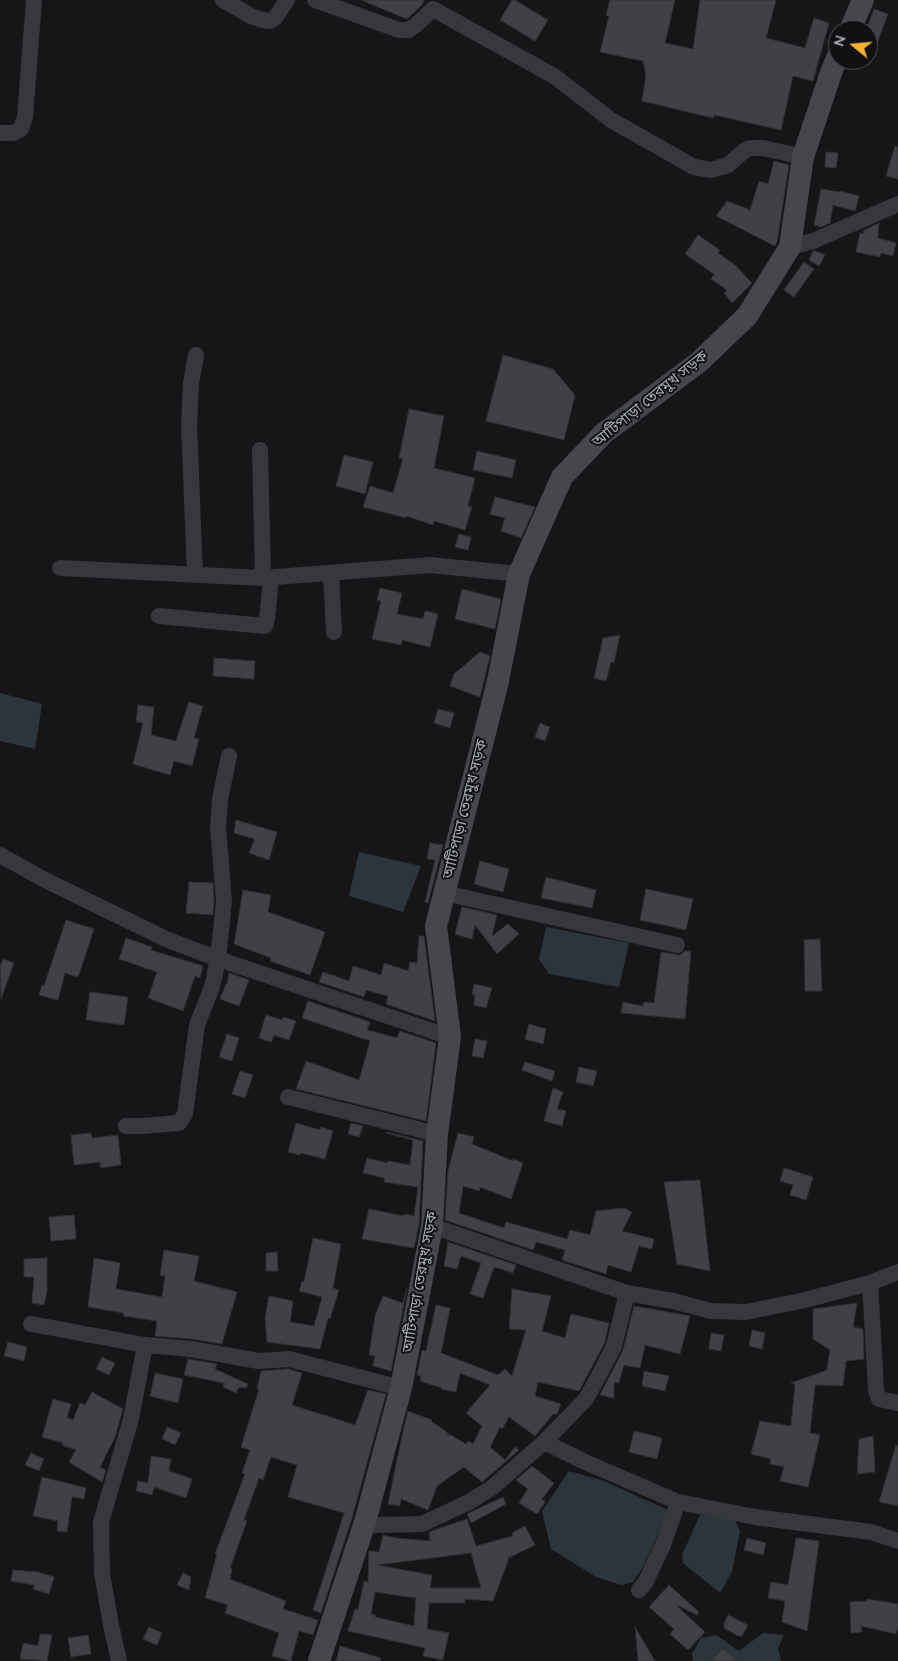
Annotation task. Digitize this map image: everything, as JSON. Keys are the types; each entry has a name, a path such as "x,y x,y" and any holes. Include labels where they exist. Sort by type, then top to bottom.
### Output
{"main road":[{"path":"854,20 863,0"},
{"name":"আটিপাড়া তেরমুখ সড়ক","path":"320,1661 365,1522 401,1388 432,1226 437,1134 450,1037 436,926 498,681 519,574 562,476 604,433 699,362 747,316 790,247 803,156 832,70"}],"street":[{"path":"0,133 13,133 21,129 25,117 34,0"},
{"path":"223,0 251,16 270,21 276,17 287,0"},
{"path":"315,0 399,30 408,30 416,25 432,9 554,76 611,120 694,167 711,170 728,165 750,148 763,148 803,156"},
{"path":"790,247 813,241 898,204"},
{"path":"195,575 188,424 191,383 196,355"},
{"path":"159,616 265,626 267,619 267,578 260,450"},
{"path":"60,568 267,578 430,565 519,574"},
{"path":"332,574 334,632"},
{"path":"126,1126 180,1123 185,1114 197,1025 212,987 218,959 224,901 218,826 220,798 229,756"},
{"path":"0,855 46,880 166,939 218,959 450,1037"},
{"path":"444,893 678,945"},
{"path":"288,1097 437,1134"},
{"path":"432,1226 627,1293 673,1301 711,1311 746,1312 805,1300 870,1283 898,1272"},
{"path":"870,1283 876,1390 879,1399 898,1404"},
{"path":"365,1522 376,1525 422,1524 469,1502 493,1487 544,1442 586,1399 614,1346 627,1293"},
{"path":"31,1324 146,1345 191,1349 259,1362 289,1359 401,1388"},
{"path":"119,1661 102,1573 101,1522 131,1419 146,1345"},
{"path":"544,1442 678,1502 755,1517 871,1532 898,1541"},
{"path":"639,1590 645,1583 663,1544 678,1502"}],"shaded area":[{"path":"0,693 42,704 35,749 0,741"},
{"path":"359,852 421,866 403,912 349,896"},
{"path":"546,927 629,943 619,987 549,974 539,959"},
{"path":"569,1471 604,1481 668,1510 643,1567 633,1582 621,1585 596,1577 551,1549 542,1511"},
{"path":"700,1515 733,1516 740,1531 732,1572 720,1593 683,1563 682,1555"},
{"path":"763,1633 784,1635 778,1648 781,1661 693,1661 692,1654 701,1638 716,1635 739,1651"}],"building":[{"path":"361,0 424,0 422,5 407,19"},
{"path":"512,0 548,20 535,41 500,20"},
{"path":"610,0 675,0 665,43 693,49 700,0 776,0 766,38 805,48 814,18 828,23 828,27 813,81 793,76 781,130 714,115 713,118 642,101 646,75 643,61 600,52 609,16 606,15"},
{"path":"874,9 888,14 878,40 878,20 870,20"},
{"path":"895,146 898,147 898,179 886,176"},
{"path":"826,152 838,153 836,168 825,167"},
{"path":"774,161 789,165 775,246 716,216 727,201 750,210 759,181 768,184"},
{"path":"821,189 859,196 855,211 833,205 830,223 821,227 814,225"},
{"path":"879,223 878,238 896,243 893,256 881,253 880,257 856,252 860,233 863,234 864,230"},
{"path":"698,235 720,250 718,253 735,265 752,283 732,303 724,293 727,290 711,279 714,274 685,254"},
{"path":"813,251 825,255 819,266 809,260"},
{"path":"804,262 814,269 794,297 784,290"},
{"path":"503,355 553,369 575,395 564,440 486,421"},
{"path":"409,409 444,416 434,468 475,478 468,506 472,507 465,530 434,521 433,525 406,516 406,518 363,507 370,486 393,493 403,459 399,458"},
{"path":"477,451 516,460 512,478 473,470"},
{"path":"344,455 373,462 365,494 336,486"},
{"path":"495,497 535,507 521,538 501,531 505,518 490,514"},
{"path":"459,534 471,537 468,550 455,547"},
{"path":"380,588 402,593 397,614 423,619 425,611 438,614 430,647 402,640 401,645 372,639 381,601 377,600"},
{"path":"462,589 501,599 495,629 455,619"},
{"path":"620,635 614,663 611,662 606,681 594,678 603,638"},
{"path":"480,652 490,656 480,697 450,686 454,674"},
{"path":"214,658 255,661 254,679 213,676"},
{"path":"189,702 203,706 194,738 199,739 192,766 174,761 170,775 133,764 143,723 136,722 138,705 154,707 151,735 176,741"},
{"path":"438,709 454,713 450,728 434,723"},
{"path":"540,723 550,727 545,741 535,737"},
{"path":"236,820 277,832 269,860 249,853 255,839 234,833"},
{"path":"430,843 443,845 428,903 425,902 435,860 427,859"},
{"path":"480,861 509,869 503,892 474,884"},
{"path":"546,877 596,890 592,908 541,898"},
{"path":"189,882 213,883 213,915 186,913"},
{"path":"646,889 693,899 686,930 640,920"},
{"path":"243,890 271,895 268,912 325,932 310,975 270,961 271,958 234,944"},
{"path":"462,907 497,915 492,936 508,924 519,934 497,954 475,925 472,939 455,934"},
{"path":"66,920 94,929 78,977 65,973 58,1000 39,995 42,985 44,986"},
{"path":"419,936 424,936 435,1021 386,1004 388,996 366,990 364,997 319,982 323,972 349,981 353,966 381,975 384,963 408,971 410,962 417,963"},
{"path":"126,938 152,947 151,950 203,966 200,978 195,976 183,1011 148,998 157,972 119,959"},
{"path":"820,939 822,991 805,991 804,940"},
{"path":"685,951 691,951 685,1019 621,1013 623,1002 643,1006 644,1002 654,1003 661,952 680,955"},
{"path":"3,959 14,963 1,999 0,966"},
{"path":"229,973 249,980 239,1006 220,999 227,984"},
{"path":"474,984 492,988 486,1008 474,1005 475,995 472,994"},
{"path":"90,992 128,997 124,1025 86,1020"},
{"path":"308,1001 370,1022 367,1030 397,1038 400,1031 436,1043 426,1121 296,1089 306,1061 359,1080 370,1041 302,1018"},
{"path":"266,1015 282,1020 283,1017 296,1021 289,1040 274,1035 271,1042 259,1038"},
{"path":"529,1024 546,1029 543,1044 525,1039"},
{"path":"227,1034 239,1038 232,1061 219,1057"},
{"path":"475,1039 487,1041 483,1058 472,1056"},
{"path":"525,1062 555,1071 552,1081 522,1070"},
{"path":"579,1067 597,1071 593,1086 576,1082"},
{"path":"240,1071 253,1075 245,1098 232,1094"},
{"path":"553,1088 563,1092 557,1109 566,1111 562,1126 544,1121"},
{"path":"296,1123 320,1130 321,1127 333,1131 325,1159 288,1152"},
{"path":"351,1123 363,1126 359,1137 348,1134"},
{"path":"387,1132 423,1141 419,1224 414,1248 362,1239 369,1209 404,1216 405,1214 414,1216 418,1187 384,1182 385,1178 363,1173 367,1158 387,1163 388,1161 410,1165 413,1140"},
{"path":"91,1133 92,1138 118,1135 121,1165 101,1168 100,1162 74,1165 71,1135"},
{"path":"458,1133 474,1137 472,1144 513,1161 513,1159 523,1163 511,1199 480,1187 479,1191 463,1186 459,1213 504,1228 506,1222 567,1239 570,1230 590,1235 596,1211 624,1208 632,1212 622,1231 654,1239 652,1249 639,1246 631,1272 608,1265 606,1274 562,1260 565,1250 536,1242 533,1250 445,1220 448,1171"},
{"path":"784,1168 813,1177 806,1200 790,1195 793,1185 780,1181"},
{"path":"700,1180 710,1271 677,1264 664,1182"},
{"path":"74,1215 76,1239 51,1241 49,1217"},
{"path":"313,1238 341,1244 333,1288 339,1290 330,1319 328,1318 320,1349 267,1342 265,1318 269,1296 293,1301 290,1322 314,1326 322,1297 299,1291 302,1281 304,1282"},
{"path":"448,1242 516,1265 513,1273 494,1267 483,1298 470,1294 481,1263 461,1256 457,1269 444,1266"},
{"path":"164,1250 199,1256 194,1281 237,1292 222,1344 193,1339 155,1336 157,1321 123,1316 124,1313 88,1307 94,1258 120,1263 116,1289 162,1297 165,1276 160,1275"},
{"path":"277,1252 278,1271 266,1271 266,1253"},
{"path":"47,1258 47,1291 44,1305 32,1303 34,1277 24,1277 24,1259"},
{"path":"407,1288 391,1371 373,1366 375,1356 369,1355 375,1316 383,1296 403,1303"},
{"path":"512,1289 551,1296 542,1331 565,1338 571,1314 609,1323 605,1342 579,1391 538,1382 535,1396 561,1404 557,1414 553,1414 535,1436 509,1417 502,1429 500,1427 490,1447 505,1460 515,1447 519,1450 482,1482 464,1467 437,1486 428,1510 401,1499 400,1506 388,1504 408,1411 432,1420 448,1433 448,1436 449,1434 466,1444 468,1441 473,1444 482,1426 466,1413 490,1385 460,1373 456,1392 441,1389 420,1381 421,1376 417,1375 422,1350 426,1351 436,1305 450,1308 441,1353 498,1375 505,1369 512,1376 526,1330 509,1329"},
{"path":"857,1303 853,1327 863,1329 864,1359 846,1361 843,1386 815,1385 810,1433 820,1435 808,1487 780,1481 784,1467 770,1464 771,1459 751,1454 760,1421 791,1426 795,1384 791,1383 827,1370 830,1350 813,1339 813,1309"},
{"path":"634,1306 690,1316 680,1354 645,1345 640,1368 624,1365 619,1383 614,1382 614,1398 600,1395 623,1350"},
{"path":"752,1330 765,1333 762,1349 749,1346"},
{"path":"711,1333 724,1335 721,1351 709,1349"},
{"path":"8,1342 27,1347 24,1361 4,1356"},
{"path":"102,1357 115,1363 109,1375 96,1369"},
{"path":"188,1359 217,1364 215,1369 248,1384 246,1388 239,1387 236,1393 223,1387 224,1383 184,1375"},
{"path":"288,1369 302,1373 292,1405 355,1425 368,1390 386,1394 352,1518 321,1613 313,1610 344,1513 288,1497 297,1465 271,1457 263,1480 259,1478 244,1520 247,1521 230,1568 232,1569 230,1579 286,1601 283,1609 318,1620 313,1635 299,1631 291,1661 272,1656 279,1633 225,1613 228,1605 205,1598 217,1554 215,1554 245,1474 242,1473 250,1450 241,1447 259,1389 257,1389 261,1371"},
{"path":"644,1371 669,1376 665,1391 642,1386"},
{"path":"155,1373 183,1379 178,1403 150,1396"},
{"path":"92,1392 123,1409 115,1437 100,1467 106,1470 102,1482 69,1462 76,1450 62,1445 63,1443 42,1437 53,1399 71,1404 67,1418 73,1420 80,1403 85,1405"},
{"path":"167,1427 181,1433 175,1445 162,1439"},
{"path":"634,1431 662,1438 657,1459 629,1452"},
{"path":"873,1436 875,1472 857,1474 859,1439"},
{"path":"896,1445 898,1446 898,1506 879,1502"},
{"path":"31,1453 44,1459 39,1471 25,1465"},
{"path":"151,1456 171,1459 169,1471 192,1479 186,1498 154,1487 152,1495 136,1491 138,1481 148,1483"},
{"path":"532,1466 554,1483 542,1499 545,1502 537,1514 519,1503 528,1489 516,1480"},
{"path":"42,1477 86,1488 84,1499 72,1497 67,1532 57,1531 58,1521 33,1516"},
{"path":"503,1497 506,1504 471,1523 467,1514"},
{"path":"467,1519 476,1546 513,1536 512,1533 525,1526 535,1545 508,1558 493,1601 465,1599 465,1603 429,1603 427,1629 449,1633 443,1660 423,1656 425,1648 348,1631 355,1609 358,1610 364,1581 368,1582 369,1551 379,1552 383,1535 430,1541 429,1532","holes":["471,1553 481,1588 430,1588 432,1575 377,1565","375,1592 416,1598 414,1626 375,1617 376,1615 371,1614"]},
{"path":"747,1538 766,1543 763,1555 744,1550"},
{"path":"796,1538 819,1541 807,1631 782,1622 785,1601 768,1598 771,1582 788,1585"},
{"path":"13,1570 38,1572 54,1577 49,1594 33,1589 34,1585 11,1581"},
{"path":"183,1573 191,1577 189,1590 177,1585"},
{"path":"669,1585 699,1612 697,1615 677,1605 705,1632 688,1650 670,1634 674,1629 649,1607"},
{"path":"867,1599 898,1604 896,1634 861,1626 862,1632 851,1633 850,1602 867,1601"},
{"path":"728,1615 748,1625 742,1636 738,1636 724,1628"},
{"path":"149,1627 162,1633 157,1645 143,1639"},
{"path":"635,1627 655,1661 638,1661"},
{"path":"40,1634 52,1635 47,1661 20,1659 23,1643 38,1646"},
{"path":"88,1635 91,1654 71,1657 68,1638"},
{"path":"340,1646 381,1658 380,1661 336,1661"},
{"path":"723,1648 737,1661 711,1661"}]}
